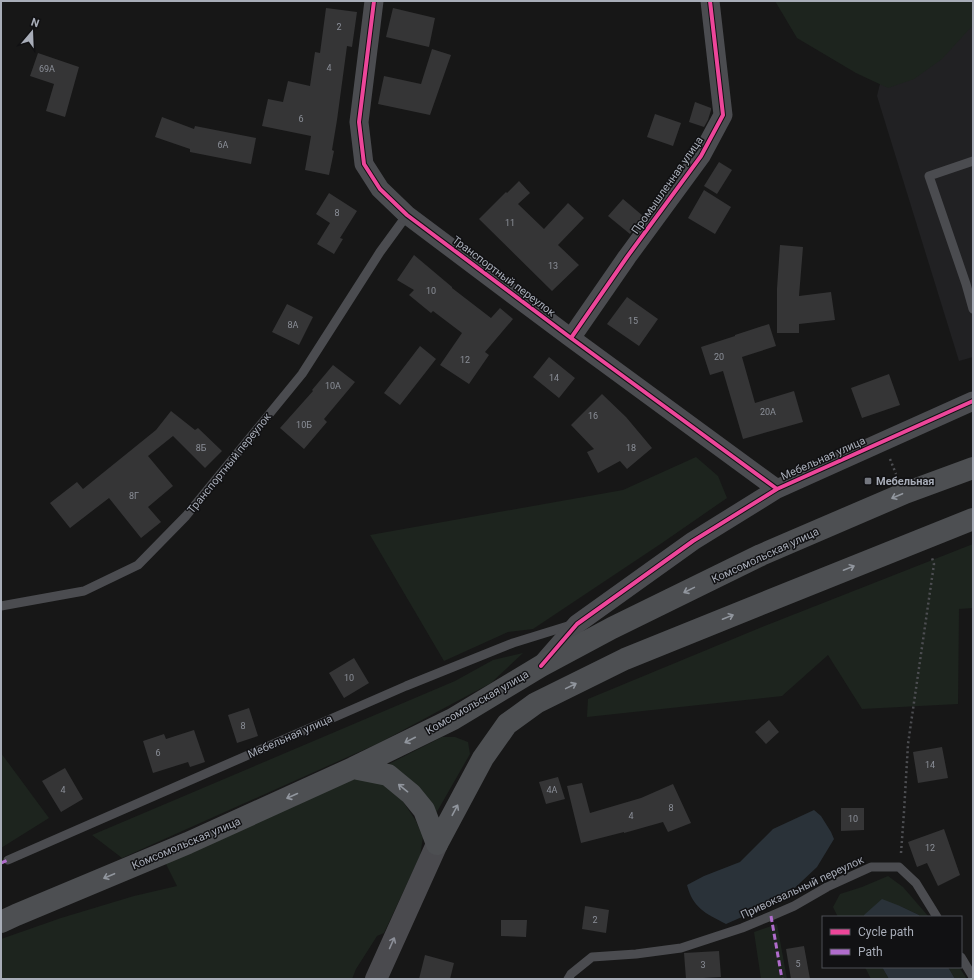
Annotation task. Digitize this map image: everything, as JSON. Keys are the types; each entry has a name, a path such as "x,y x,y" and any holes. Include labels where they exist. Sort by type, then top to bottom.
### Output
{"main road":[{"name":"Комсомольская улица","path":"1,922 188,843 353,768 453,719 541,666 612,628 761,555 905,493 973,468"},
{"path":"437,844 483,758 507,724 536,703 625,659 973,519"},
{"path":"612,628 625,659"},
{"path":"353,768 388,776 411,794 424,810 437,844"}],"street":[{"name":"Транспортный переулок","path":"374,1 359,122 364,164 380,189 407,215 571,338 777,489"},
{"name":"Промышленная улица","path":"571,338 627,257 701,156 723,115 710,1"},
{"name":"Мебельная улица","path":"541,666 577,624 693,541 777,489 973,401"},
{"path":"376,979 437,844"}],"lane":[{"path":"973,161 929,176 966,284 973,309"},
{"name":"Транспортный переулок","path":"1,606 84,591 138,565 186,516 302,374 380,252 407,215"},
{"name":"Мебельная улица","path":"8,860 406,686 513,643 577,624"},
{"name":"Привокзальный переулок","path":"568,979 571,974 592,957 636,954 681,948 742,928 771,916 794,906 827,887 871,867 899,867"},
{"path":"899,867 916,883 937,916"},
{"path":"962,959 973,977"}],"path":[{"path":"899,867 908,744 934,564 924,538"}],"shaded area":[{"path":"775,1 973,1 973,25 942,59 914,79 888,88 856,73 797,38"},
{"path":"900,1 973,1 973,357 959,361 877,96"},
{"path":"696,457 718,476 727,498 533,629 508,632 444,661 370,535 623,490"},
{"path":"973,544 973,608 959,609 958,704 862,709 828,655 782,696 587,717 588,699 762,627"},
{"path":"523,653 491,683 379,743 122,858 92,835 455,681 493,660"},
{"path":"442,737 455,737 468,742 470,754 434,817 427,804 405,775 387,765"},
{"path":"1,753 49,818 1,848"},
{"path":"366,778 382,783 396,791 416,821 423,837 420,856 384,933 377,936 356,969 352,979 1,979 1,939 61,918 134,896 177,886 165,862 348,780"},
{"path":"814,810 821,816 834,839 817,867 783,899 726,924 706,913 696,905 687,885 704,876 740,862 773,829"},
{"path":"888,876 903,887 928,916 920,916 900,906 864,916 838,916 833,907 840,894"},
{"path":"882,899 920,916 864,916"},
{"path":"777,924 787,979 761,979 754,932"},
{"path":"866,968 883,968 889,979 871,979"},
{"path":"883,968 949,968 955,979 889,979"},
{"path":"949,968 960,968 967,979 955,979"}],"building":[{"path":"326,8 357,12 352,47 347,46 332,150 334,151 329,175 305,170 311,136 262,126 268,99 283,102 288,81 310,86 315,52 320,53"},
{"path":"393,8 435,18 429,47 386,37"},
{"path":"432,49 451,55 430,115 378,104 384,76 421,84"},
{"path":"38,53 79,67 65,117 46,111 54,84 30,76"},
{"path":"695,102 711,108 708,120 704,127 689,122"},
{"path":"655,114 681,123 673,146 647,137"},
{"path":"162,117 194,129 195,126 256,138 251,164 190,152 190,149 155,137"},
{"path":"719,162 732,170 717,194 704,186"},
{"path":"519,181 530,193 518,204 544,229 568,203 584,218 558,245 579,265 552,291 479,219"},
{"path":"704,190 731,207 715,234 688,218"},
{"path":"329,193 357,211 340,238 343,239 334,254 317,244 330,223 316,214"},
{"path":"623,199 643,216 630,234 608,216"},
{"path":"780,245 803,247 799,296 831,292 835,320 799,324 799,333 777,333 777,289"},
{"path":"414,255 452,288 491,318 500,308 513,319 485,352 489,355 469,384 440,365 462,333 433,311 431,313 409,295 414,290 397,280"},
{"path":"627,297 658,319 639,346 607,324"},
{"path":"287,304 313,317 299,345 272,332"},
{"path":"769,324 776,346 742,357 755,403 794,391 803,422 743,439 723,371 710,375 701,347"},
{"path":"420,346 436,359 400,405 384,393"},
{"path":"549,357 575,378 559,398 533,377"},
{"path":"333,365 355,382 324,419 327,422 304,449 280,428 313,391 312,390"},
{"path":"889,374 900,405 862,418 851,388"},
{"path":"602,394 626,417 652,448 627,469 620,461 598,473 587,452 594,449 571,425"},
{"path":"171,411 195,430 198,428 222,451 205,468 173,436 148,456 173,486 148,507 161,522 141,538 109,498 70,528 50,503 77,482 83,489 156,430"},
{"path":"354,658 369,683 344,698 329,673"},
{"path":"249,708 258,736 237,743 228,715"},
{"path":"769,720 779,732 766,744 755,732"},
{"path":"194,730 205,762 190,767 188,762 153,773 143,741 164,734 166,739"},
{"path":"942,747 948,778 918,783 913,752"},
{"path":"65,768 83,799 61,812 42,781"},
{"path":"558,777 565,799 546,804 539,782"},
{"path":"582,783 590,813 641,798 673,784 691,823 668,832 663,822 581,843 567,786"},
{"path":"841,808 864,808 864,830 841,831"},
{"path":"944,829 960,875 938,886 927,863 917,867 908,842"},
{"path":"585,906 609,910 606,933 582,929"},
{"path":"501,920 527,920 526,937 501,936"},
{"path":"804,946 810,979 791,979 786,949"},
{"path":"719,951 721,977 686,979 684,953"},
{"path":"425,955 454,963 450,979 419,979"}],"marked path":[{"path":"1,863 8,860"},
{"path":"771,916 782,979"}],"cycle path":[{"path":"374,1 359,122 364,164 380,189 407,215 571,338 777,489"},
{"path":"571,338 627,257 701,156 723,115 710,1"},
{"path":"541,666 577,624 693,541 777,489 973,401"}],"place":[{"name":"Мебельная","path":"868,481"}]}
